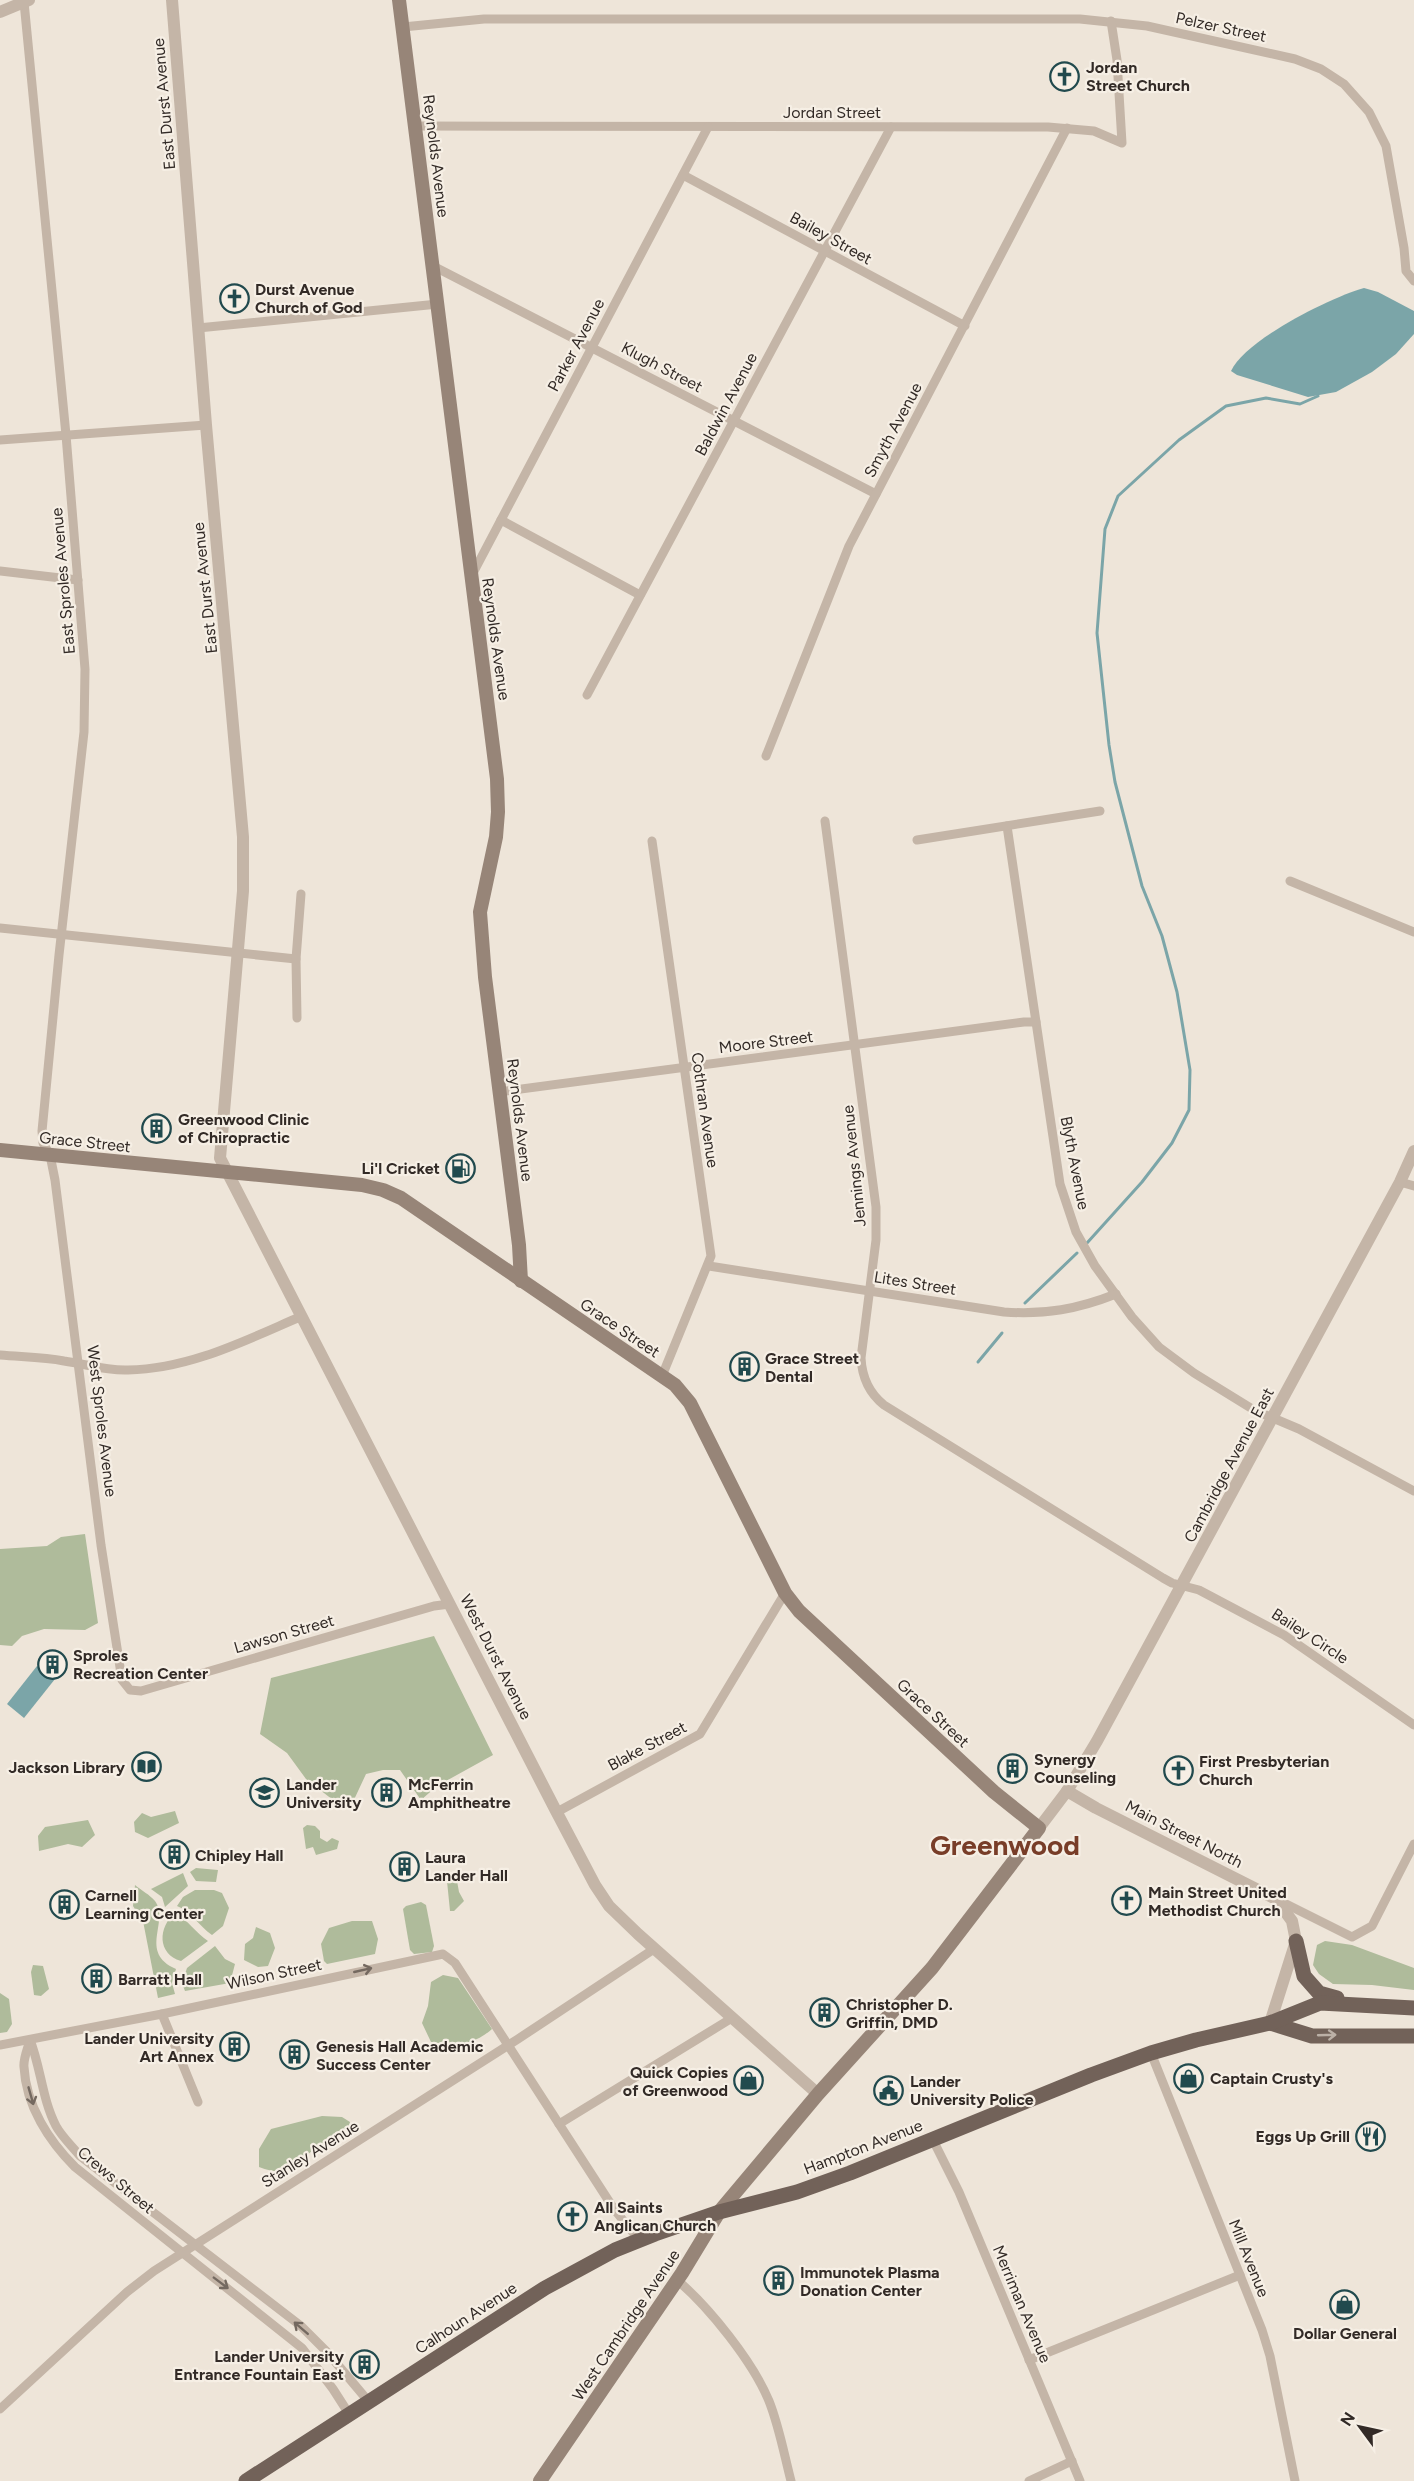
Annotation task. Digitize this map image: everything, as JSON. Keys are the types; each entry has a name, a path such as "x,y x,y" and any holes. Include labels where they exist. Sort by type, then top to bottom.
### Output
{"main road":[{"name":"Reynolds Avenue","path":"399,0 498,795 496,837 480,912 485,977 519,1245 521,1281"},
{"name":"Grace Street","path":"0,1150 362,1185 383,1190 401,1198 675,1385 690,1404 785,1593 799,1611 985,1784 1039,1828"},
{"name":"West Cambridge Avenue","path":"540,2481 677,2280 719,2212 818,2094 946,1952 1039,1828"},
{"path":"1296,1941 1304,1976 1319,1993 1360,2006 1414,2008"},
{"name":"Hampton Avenue","path":"719,2212 797,2192 1151,2054 1196,2040 1270,2023 1320,2003 1360,2006"},
{"path":"1270,2023 1312,2036 1414,2036"},
{"name":"Calhoun Avenue","path":"246,2481 545,2288 639,2240 719,2212"}],"street":[{"name":"East Durst Avenue","path":"172,0 206,425 241,798 243,891 220,1144 220,1158 227,1172"},
{"path":"0,12 27,1"},
{"name":"East Sproles Avenue","path":"27,1 85,669 84,732 42,1131 43,1143 50,1155"},
{"name":"Pelzer Street","path":"403,27 484,19 1112,21 1147,26 1295,58 1322,69 1344,84 1369,112 1386,146 1406,271 1414,280"},
{"name":"Jordan Street","path":"416,126 1067,128 1094,131 1122,143 1112,21"},
{"name":"Parker Avenue","path":"471,577 708,127"},
{"name":"Baldwin Avenue","path":"587,695 891,127"},
{"name":"Smyth Avenue","path":"766,756 840,566 1067,128"},
{"name":"Bailey Street","path":"683,175 965,326"},
{"name":"Klugh Street","path":"433,266 876,494"},
{"path":"198,328 438,304"},
{"path":"0,440 206,425"},
{"path":"501,520 640,595"},
{"path":"0,571 78,580"},
{"path":"917,840 1100,812"},
{"name":"Jennings Avenue","path":"825,821 876,1207 876,1240 861,1363 867,1385 880,1402 1163,1578 1182,1585"},
{"name":"Blyth Avenue","path":"1006,826 1064,1200 1085,1250 1146,1334 1173,1359 1254,1410 1299,1430 1414,1491"},
{"name":"Cothran Avenue","path":"652,841 711,1256 709,1266 662,1376"},
{"path":"1290,881 1414,932"},
{"path":"297,1018 296,959 301,894"},
{"path":"0,928 296,959"},
{"name":"Moore Street","path":"499,1092 1036,1022"},
{"name":"Cambridge Avenue East","path":"1039,1828 1067,1791 1097,1741 1400,1182 1414,1151"},
{"name":"West Sproles Avenue","path":"50,1155 80,1364 101,1545 122,1680 127,1689"},
{"name":"West Durst Avenue","path":"227,1172 604,1899 654,1949 818,2094"},
{"path":"1400,1182 1414,1186"},
{"name":"Lites Street","path":"709,1266 1004,1312 1030,1314 1073,1309 1116,1294"},
{"path":"0,1355 130,1370 191,1361 302,1316"},
{"name":"Bailey Circle","path":"1182,1585 1199,1590 1284,1635 1414,1725"},
{"name":"Blake Street","path":"557,1812 700,1734 785,1593"},
{"name":"Lawson Street","path":"127,1689 134,1692 141,1691 434,1606 450,1604"},
{"name":"Main Street North","path":"1067,1791 1096,1808 1352,1937 1372,1926 1414,1844"},
{"path":"1270,2023 1296,1941 1292,1921 1276,1899"},
{"name":"Stanley Avenue","path":"0,2409 127,2292 182,2253 508,2046 654,1949"},
{"name":"Wilson Street","path":"0,2045 162,2014 442,1954 454,1964 508,2046"},
{"path":"162,2014 198,2102"},
{"path":"559,2124 732,2019"},
{"name":"Crews Street","path":"30,2040 38,2059 45,2097 56,2126 80,2156 301,2326 327,2352 369,2402"},
{"name":"Crews Street","path":"30,2040 23,2066 31,2099 58,2151 302,2348 349,2414"},
{"path":"508,2046 614,2209 639,2240"},
{"name":"Mill Avenue","path":"1151,2054 1270,2356 1295,2481"},
{"name":"Merriman Avenue","path":"933,2140 959,2192 1080,2481"},
{"path":"1029,2360 1240,2276"},
{"path":"677,2280 733,2341 755,2373 770,2403 791,2481"},
{"path":"1029,2481 1072,2461"}],"green space":[{"path":"85,1534 98,1623 85,1630 44,1629 22,1636 12,1646 0,1645 0,1549 47,1546 61,1537"},
{"path":"434,1636 493,1755 437,1786 421,1800 400,1770 383,1770 366,1774 352,1804 333,1800 306,1779 287,1753 260,1734 271,1678"},
{"path":"175,1811 179,1823 148,1838 135,1832 134,1822 142,1813 151,1817"},
{"path":"88,1820 95,1835 82,1847 68,1844 39,1851 38,1836 45,1827"},
{"path":"307,1825 315,1826 320,1831 320,1838 327,1842 332,1838 339,1841 337,1849 316,1855 313,1847 306,1849 303,1828"},
{"path":"196,1868 218,1870 216,1882 196,1881 190,1872"},
{"path":"183,1873 188,1886 165,1907 162,1897 151,1889"},
{"path":"452,1879 457,1881 464,1901 454,1911 450,1911 447,1881"},
{"path":"135,1885 155,1901 159,1909 157,1946 165,1962 176,1969 172,1983 175,1994 158,1998 143,1921 133,1906"},
{"path":"195,1890 214,1890 222,1893 229,1908 223,1926 212,1935 177,1906 183,1897"},
{"path":"421,1902 426,1905 434,1946 432,1952 414,1954 410,1950 403,1909"},
{"path":"175,1913 208,1941 181,1961 168,1953 163,1940 165,1925"},
{"path":"352,1921 372,1921 378,1939 375,1954 327,1964 324,1961 321,1944 329,1928"},
{"path":"256,1927 270,1933 275,1948 268,1966 258,1967 244,1960 245,1944 253,1938"},
{"path":"1325,1941 1352,1945 1414,1968 1414,1990 1372,1985 1333,1984 1319,1974 1313,1965 1317,1945"},
{"path":"215,1946 225,1959 235,1964 230,1983 185,1991 182,1983 187,1968"},
{"path":"33,1965 43,1966 49,1989 41,1996 34,1995 31,1972"},
{"path":"443,1975 458,1978 492,2029 478,2038 463,2043 431,2042 422,2023 428,2006 431,1982"},
{"path":"0,1993 9,1999 12,2024 7,2032 0,2033"},
{"path":"322,2116 342,2117 350,2122 348,2130 318,2146 286,2170 259,2167 259,2149 271,2129"}],"water":[{"path":"1364,288 1378,292 1414,311 1414,334 1396,354 1372,372 1336,392 1308,397 1237,375 1231,371 1239,359 1253,346 1290,321 1331,300"},
{"path":"37,1666 55,1679 24,1718 7,1704"}],"waterway":[{"path":"1087,1243 1142,1182 1172,1143 1189,1110 1190,1070 1177,992 1162,936 1142,886 1115,782 1109,745 1097,633 1105,529 1118,496 1179,440 1226,406 1266,398 1300,404 1318,396"},
{"path":"1025,1303 1077,1253"},
{"path":"978,1362 1002,1333"}],"place":[{"name":"Jordan Street Church","path":"1065,76"},
{"name":"Durst Avenue Church of God","path":"234,298"},
{"name":"Greenwood Clinic of Chiropractic","path":"157,1128"},
{"name":"Li'l Cricket","path":"461,1168"},
{"name":"Grace Street Dental","path":"744,1367"},
{"name":"Sproles Recreation Center","path":"52,1664"},
{"name":"Jackson Library","path":"146,1767"},
{"name":"Synergy Counseling","path":"1013,1768"},
{"name":"First Presbyterian Church","path":"1178,1770"},
{"name":"Lander University","path":"265,1793"},
{"name":"McFerrin Amphitheatre","path":"387,1793"},
{"name":"Chipley Hall","path":"174,1855"},
{"name":"Laura Lander Hall","path":"404,1866"},
{"name":"Main Street United Methodist Church","path":"1127,1901"},
{"name":"Carnell Learning Center","path":"64,1904"},
{"name":"Barratt Hall","path":"97,1979"},
{"name":"Christopher D. Griffin, DMD","path":"825,2013"},
{"name":"Lander University Art Annex","path":"235,2047"},
{"name":"Genesis Hall Academic Success Center","path":"295,2055"},
{"name":"Captain Crusty's","path":"1189,2078"},
{"name":"Quick Copies of Greenwood","path":"749,2081"},
{"name":"Lander University Police","path":"889,2090"},
{"name":"Eggs Up Grill","path":"1371,2136"},
{"name":"All Saints Anglican Church","path":"573,2216"},
{"name":"Immunotek Plasma Donation Center","path":"779,2281"},
{"name":"Dollar General","path":"1345,2305"},
{"name":"Lander University Entrance Fountain East","path":"365,2365"}],"district":[{"name":"Greenwood","path":"1005,1845"}]}
